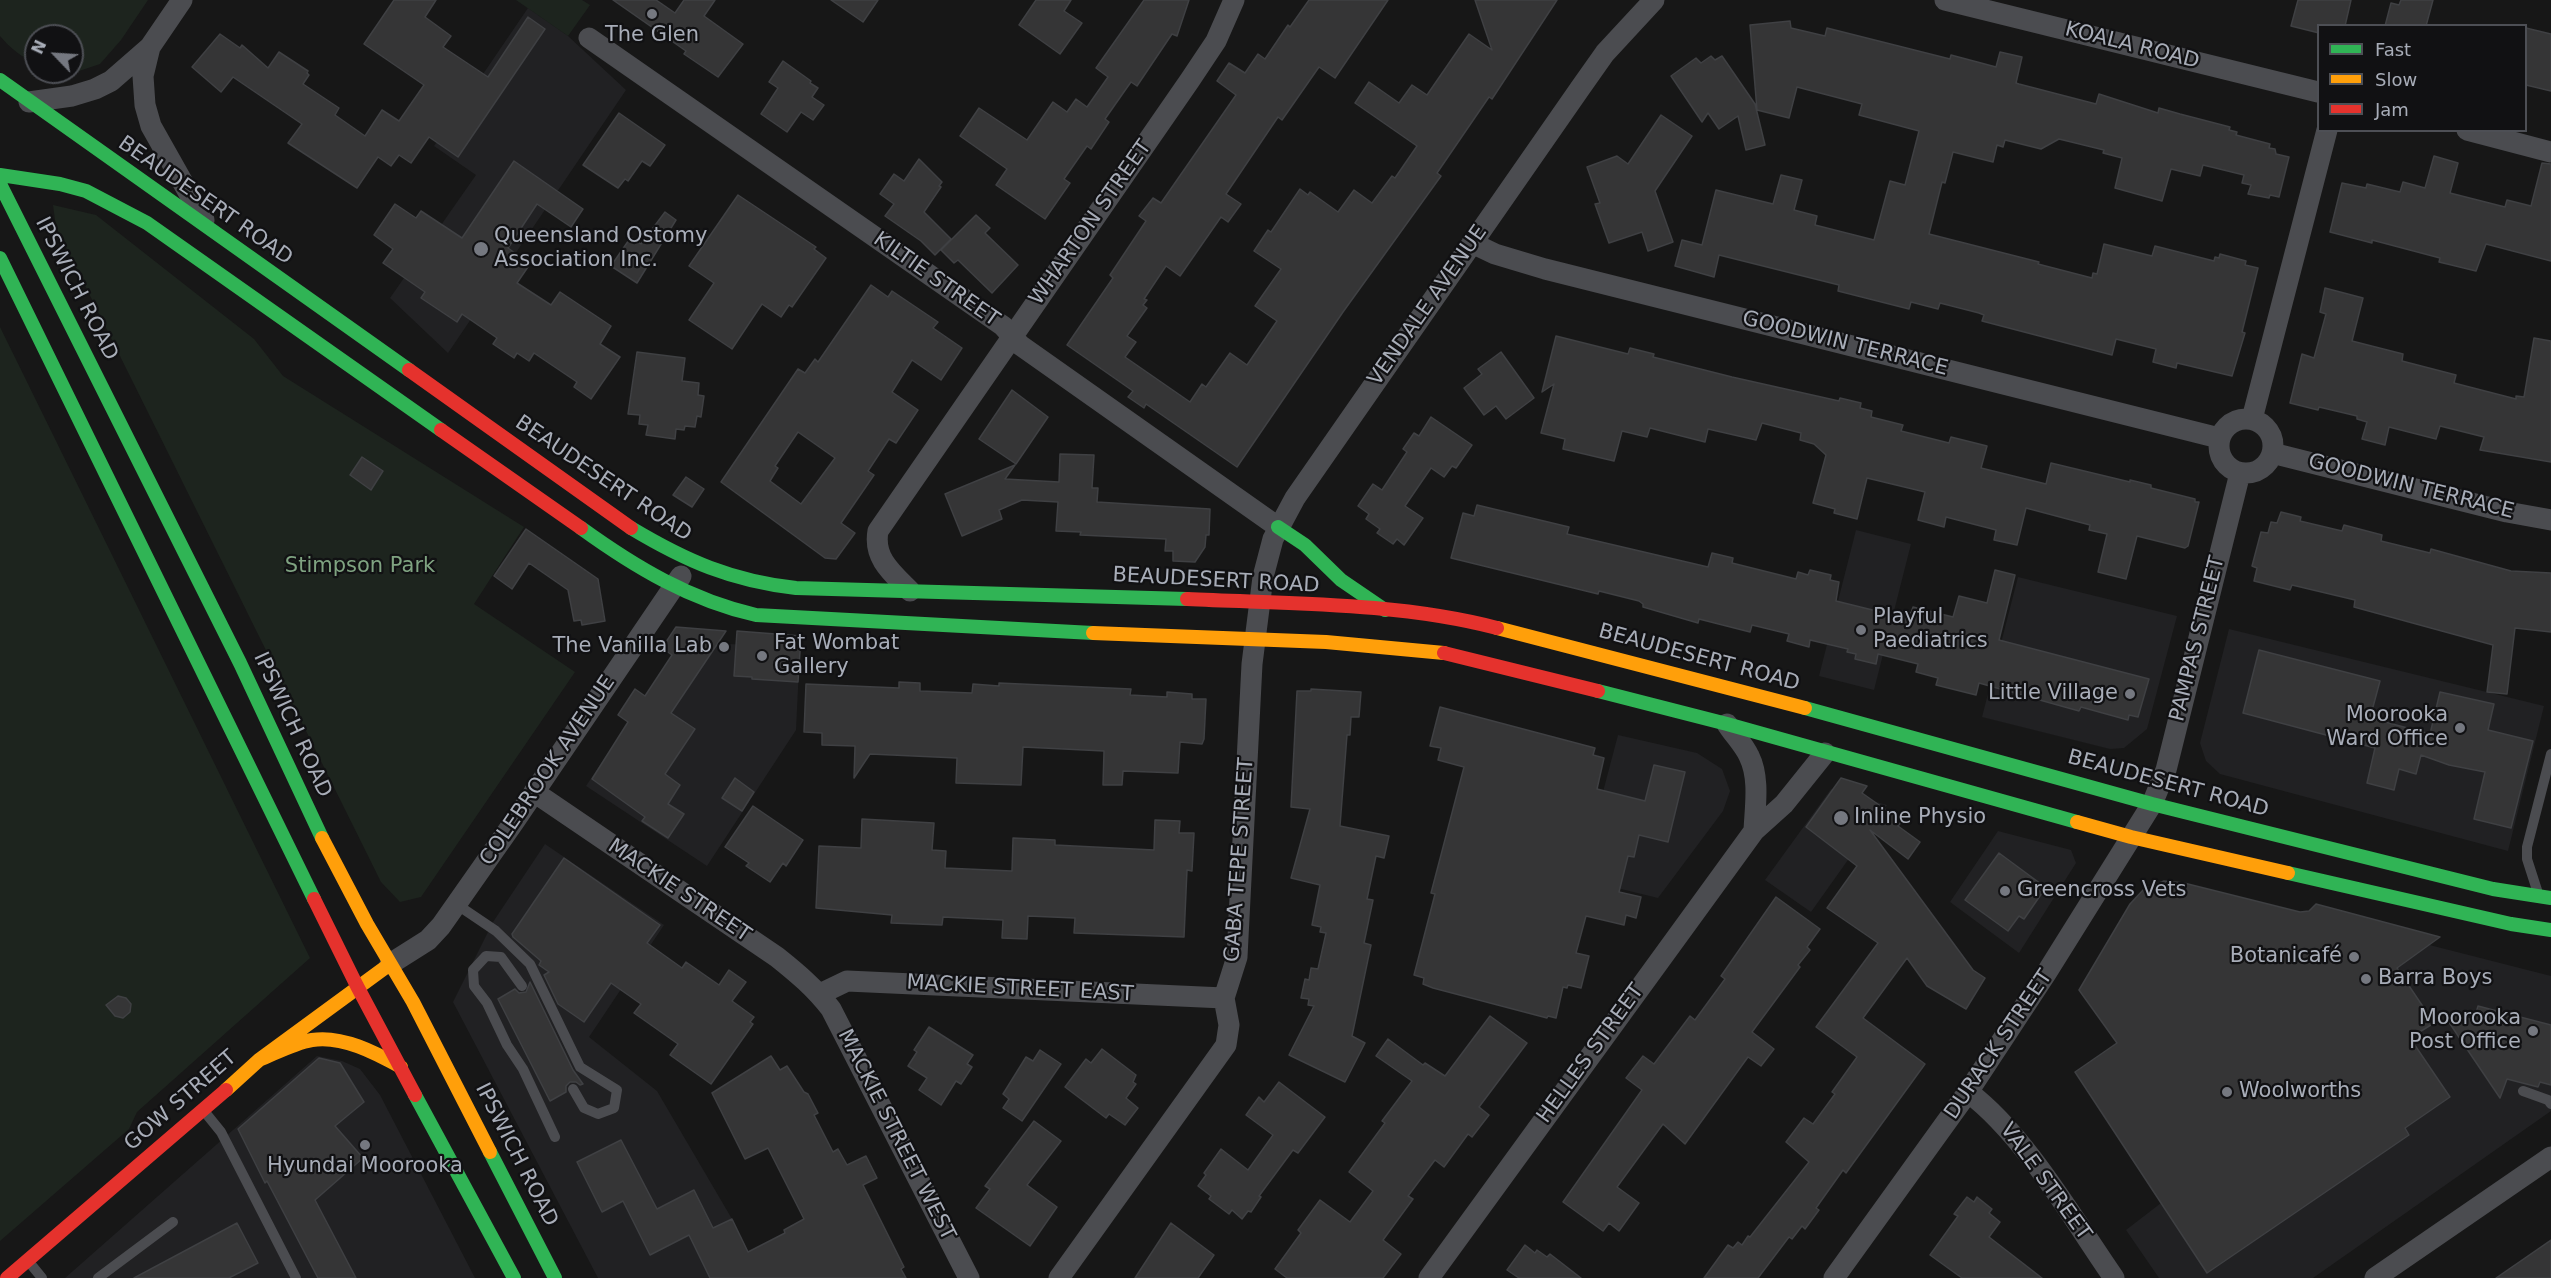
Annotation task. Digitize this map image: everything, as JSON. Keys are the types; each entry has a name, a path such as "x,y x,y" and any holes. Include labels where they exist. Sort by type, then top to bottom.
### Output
{"main road":[{"name":"BEAUDESERT ROAD","path":"0,80 628,526 690,562 738,580 796,588 1187,599 1387,611 1471,621 1702,680 2152,804 2493,890 2546,898"},
{"path":"0,175 60,184 86,191 147,224 633,565 674,587 720,605 756,615 1190,637 1255,638 1418,648 1462,656 1727,724 2131,837 2511,924 2551,930"},
{"name":"IPSWICH ROAD","path":"0,184 240,663 301,796 362,916 413,1002 555,1278"},
{"path":"0,258 357,986 514,1278"},
{"path":"1278,527 1305,545 1341,580 1387,611"},
{"name":"GOW STREET","path":"7,1278 204,1110 259,1059 390,964"},
{"path":"259,1059 315,1039 339,1042 378,1054 401,1067"}],"street":[{"path":"29,102 72,96 111,81 150,47 182,0"},
{"name":"WHARTON STREET","path":"910,591 885,566 879,555 876,542 878,531 1190,80 1216,41 1234,0"},
{"name":"VENDALE AVENUE","path":"1255,638 1267,557 1278,527 1295,498 1605,53 1654,0"},
{"name":"KOALA ROAD","path":"1945,0 2317,93"},
{"name":"KILTIE STREET","path":"589,39 1003,326 1030,352 1278,527"},
{"path":"150,47 144,76 145,105 152,126 187,186 208,229"},
{"path":"2252,419 2326,132"},
{"path":"2475,132 2551,152"},
{"name":"GOODWIN TERRACE","path":"1472,243 1495,254 1545,269 2219,438"},
{"path":"2252,419 2267,428 2271,436 2272,453 2264,467 2257,472 2240,473 2232,470 2220,456 2219,438 2223,431 2236,420 2252,419"},
{"name":"GOODWIN TERRACE","path":"2272,453 2507,512 2551,520"},
{"name":"PAMPAS STREET","path":"2152,804 2166,770 2240,473"},
{"name":"COLEBROOK AVENUE","path":"390,964 428,940 456,904 690,562"},
{"name":"GABA TEPE STREET","path":"1059,1278 1226,1045 1229,1025 1224,998 1237,957 1255,638"},
{"path":"1727,724 1749,756 1754,772 1756,786 1754,831"},
{"name":"HELLES STREET","path":"1429,1278 1754,831 1784,804 1825,753"},
{"name":"MACKIE STREET","path":"534,792 777,957 802,976 820,994"},
{"name":"DURACK STREET","path":"1834,1278 1968,1092 2047,972 2152,804"},
{"name":"MACKIE STREET EAST","path":"820,994 847,981 1224,998"},
{"name":"MACKIE STREET WEST","path":"820,994 831,1009 969,1278"},
{"name":"VALE STREET","path":"1968,1092 2007,1128 2114,1278"},
{"path":"2375,1278 2551,1157"}],"lane":[{"path":"2546,898 2527,859 2527,847 2551,754"},
{"path":"456,904 496,932 530,964 580,1067 617,1090 614,1108 598,1114 584,1108 573,1089"},
{"path":"522,986 501,957 486,956 473,970 474,986 487,1003 507,1045 523,1069 555,1137"},
{"path":"2523,1091 2548,1100 2551,1104"},
{"path":"204,1110 220,1132 297,1278"},
{"path":"98,1278 173,1222"},
{"path":"28,1260 42,1278"}],"shaded area":[{"path":"528,8 568,36 626,90 448,353 390,298 476,175 434,146"},
{"path":"1856,530 1911,544 1874,690 1819,676"},
{"path":"2018,577 2177,616 2147,729 2124,748 2110,749 1982,717"},
{"path":"2229,629 2544,706 2508,851 2220,774 2206,761 2200,743"},
{"path":"681,642 800,647 796,730 707,866 586,786"},
{"path":"1618,735 1697,753 1722,769 1730,791 1723,811 1658,898 1580,879"},
{"path":"1831,789 1887,805 1811,912 1765,880"},
{"path":"1998,831 2071,850 2076,863 2019,953 1950,902"},
{"path":"545,844 664,925 589,1037 657,1091 732,1219 762,1278 598,1278 453,1002 493,922"},
{"path":"2304,913 2551,976 2551,1111 2313,1278 2159,1278 2126,1230 2161,1203"},
{"path":"317,1056 342,1061 360,1069 380,1095 475,1278 65,1278"}],"green space":[{"path":"0,0 148,0 121,40 100,64 84,69 84,24 24,24 24,57 0,36"},
{"path":"516,0 582,0 590,5 568,36"},
{"name":"Stimpson Park","path":"53,205 96,215 254,339 283,376 524,527 474,604 575,672 421,897 400,902 381,882 56,227"},
{"path":"0,327 310,958 137,1112 129,1129 0,1241"}],"building":[{"path":"394,0 436,0 425,17 451,36 443,47 488,77 528,17 545,29 458,157 429,137 411,163 399,155 391,166 378,157 357,188 288,143 302,124 233,77 221,92 192,67 220,34 240,48 242,45 268,68 279,52 308,71 309,75 303,84 339,108 335,115 365,136 382,110 399,121 424,85 364,44"},
{"path":"613,0 656,0 675,13 684,0 715,0 704,16 743,44 718,77 684,54 686,51"},
{"path":"831,0 878,0 863,22"},
{"path":"1036,0 1071,0 1064,11 1082,23 1060,54 1019,25"},
{"path":"1144,0 1189,0 1177,36 1172,34 1137,86 1131,82 1105,119 1109,122 1091,149 1087,146 1064,179 1070,183 1045,219 996,185 1007,169 960,136 979,108 1027,140 1053,102 1067,112 1076,99 1087,107 1108,77 1096,68"},
{"path":"1309,0 1388,0 1335,78 1319,67 1282,120 1278,117 1226,194 1241,204 1228,222 1221,217 1180,276 1166,266 1144,299 1147,300 1143,305 1147,308 1127,336 1136,342 1125,357 1190,402 1202,384 1206,387 1230,353 1247,365 1277,321 1255,306 1281,269 1254,251 1268,230 1271,232 1300,189 1308,195 1310,192 1338,212 1354,190 1372,203 1392,176 1395,178 1417,146 1355,103 1369,82 1399,103 1412,85 1427,95 1469,34 1492,50 1475,0 1557,0 1492,99 1489,97 1437,173 1441,176 1343,312 1237,467 1146,404 1144,408 1128,397 1133,391 1067,345 1113,278 1110,275 1146,221 1139,216 1153,198 1161,203 1236,95 1217,81 1229,63 1245,73 1258,54 1265,59 1288,25 1290,27"},
{"path":"2298,0 2351,0 2345,24 2317,24 2317,32 2291,26"},
{"path":"2401,0 2433,0 2427,24 2386,24 2391,3 2399,5"},
{"path":"1790,21 1791,28 1825,36 1827,28 1950,59 1951,55 1996,67 2000,52 2022,57 2016,83 2096,104 2099,94 2158,113 2159,108 2230,127 2229,130 2237,132 2236,135 2270,144 2269,148 2275,149 2276,154 2289,157 2279,197 2270,195 2269,198 2248,194 2251,185 2242,183 2244,175 2203,165 2200,176 2171,169 2162,201 2115,188 2122,158 2103,153 2104,150 2059,139 2041,149 2005,140 2003,147 1997,145 1993,162 1953,152 1945,183 1942,182 1929,234 2039,262 2038,264 2092,278 2093,273 2097,274 2104,244 2152,256 2155,246 2214,261 2215,257 2219,258 2220,254 2246,261 2245,265 2258,268 2242,332 2245,333 2232,376 2177,363 2176,368 2153,362 2156,349 2116,339 2112,355 1982,321 1984,315 1940,303 1938,309 1911,302 1909,309 1838,291 1839,285 1719,255 1714,277 1675,266 1682,240 1702,245 1716,190 1773,204 1781,175 1802,180 1794,210 1817,216 1815,225 1874,240 1890,181 1905,185 1919,131 1859,115 1862,104 1797,87 1789,118 1757,110 1750,25"},
{"path":"2527,28 2551,34 2551,91 2527,85"},
{"path":"1711,56 1715,60 1722,56 1755,104 1765,145 1746,150 1738,116 1719,129 1708,113 1702,122 1671,76 1696,58 1701,63"},
{"path":"783,61 818,88 812,97 824,105 813,120 801,112 787,132 761,114 778,88 769,82"},
{"path":"619,113 665,145 650,166 642,161 628,181 625,179 618,188 583,165"},
{"path":"1661,115 1692,136 1655,191 1673,242 1648,251 1642,232 1609,243 1595,204 1600,203 1587,167 1617,156 1628,164"},
{"path":"2434,156 2458,163 2450,193 2505,207 2507,200 2531,206 2542,163 2551,164 2551,261 2486,244 2476,271 2439,262 2440,258 2372,240 2372,243 2330,232 2342,183 2366,188 2367,184 2400,192 2403,182 2425,188"},
{"path":"919,159 942,182 924,212 951,239 935,255 921,241 885,216 894,204 880,194 894,174 904,181"},
{"path":"514,161 583,209 571,227 537,204 508,248 530,264 517,283 551,305 560,292 611,326 600,344 620,357 591,399 574,387 577,382 534,353 529,361 517,353 514,358 493,344 497,338 462,314 457,322 421,298 425,292 383,263 393,249 374,235 395,204 416,218 421,211 462,238"},
{"path":"738,195 816,247 814,249 826,258 792,307 789,305 781,317 762,304 732,349 689,320 714,283 689,266"},
{"path":"665,212 676,220 637,283 611,266 631,237 641,244"},
{"path":"976,215 990,228 985,233 1018,265 992,293 958,260 954,263 941,250"},
{"path":"871,285 888,297 892,291 938,322 933,328 962,348 941,380 912,360 892,392 918,410 896,443 889,439 868,471 874,475 841,523 855,533 836,559 825,558 721,482 798,369 805,373 815,359 818,362","holes":["798,432 835,458 801,504 770,481 778,468 775,466"]},
{"path":"2325,288 2363,298 2352,341 2403,354 2402,361 2456,375 2454,383 2516,399 2516,396 2524,397 2534,338 2551,341 2551,462 2480,450 2484,437 2440,426 2436,439 2389,427 2385,445 2362,439 2367,422 2357,419 2357,416 2290,403 2302,354 2314,358 2326,314 2320,312"},
{"path":"1556,336 1628,354 1630,348 1654,354 1653,357 1732,377 1839,401 1840,398 1861,403 1860,408 1872,411 1871,417 1903,425 1901,431 1949,443 1951,437 1987,446 1981,468 2046,484 2051,463 2151,485 2151,488 2195,499 2195,502 2199,502 2188,546 2185,548 2137,536 2126,579 2098,572 2107,534 2089,530 2090,525 2026,508 2017,545 1994,540 1996,530 1946,517 1944,527 1918,520 1925,492 1867,478 1857,519 1834,513 1835,509 1813,503 1826,455 1814,444 1800,440 1801,433 1762,423 1756,440 1708,429 1705,442 1650,428 1647,437 1622,431 1614,461 1563,449 1565,439 1541,433 1554,384 1542,392"},
{"path":"637,352 685,358 682,381 699,383 698,395 704,396 701,417 697,416 695,427 685,426 684,430 676,429 675,439 646,435 648,425 639,424 640,415 628,414"},
{"path":"1501,352 1534,398 1506,419 1496,406 1484,415 1464,388 1482,374 1478,369"},
{"path":"1012,390 1048,417 1016,464 979,439"},
{"path":"1431,417 1472,445 1456,468 1452,466 1444,477 1431,468 1405,506 1423,518 1404,545 1397,539 1393,544 1377,533 1380,529 1366,519 1369,514 1358,506 1373,484 1382,490 1407,452 1403,449 1414,433 1419,436"},
{"path":"1060,454 1094,455 1092,488 1098,488 1097,502 1210,509 1209,535 1206,535 1205,547 1195,562 1173,561 1173,551 1165,551 1166,539 1080,535 1081,532 1056,531 1058,502 1022,500 999,510 1002,519 962,536 945,494 1015,465 1005,479 1059,482"},
{"path":"362,457 383,471 371,490 350,475"},
{"path":"686,477 704,489 692,507 673,495"},
{"path":"1477,505 1569,527 1567,534 1708,567 1712,553 1733,558 1732,563 1796,579 1798,572 1808,575 1810,570 1831,575 1830,580 1839,582 1836,601 1901,617 1903,611 1911,613 1913,607 1953,617 1959,596 1987,603 1995,570 2015,575 1999,640 2149,679 2138,717 2129,715 2128,720 2081,707 2079,711 1979,683 1976,695 1936,685 1938,678 1916,672 1918,664 1878,654 1876,664 1855,659 1856,654 1847,652 1848,649 1810,640 1809,647 1787,641 1789,634 1752,625 1750,632 1699,619 1698,623 1643,607 1639,601 1599,591 1598,594 1451,558 1463,513 1474,516"},
{"path":"2281,512 2301,517 2300,521 2342,531 2344,525 2382,535 2381,541 2430,553 2431,549 2511,571 2551,573 2551,632 2515,628 2507,694 2487,692 2493,645 2354,607 2355,600 2292,585 2290,590 2254,581 2257,568 2252,566 2261,532 2268,533 2271,522 2277,523"},
{"path":"526,529 598,579 605,621 582,625 581,620 574,621 568,590 529,563 512,589 494,576"},
{"path":"676,627 726,631 671,713 695,729 665,774 680,785 668,804 684,814 668,838 642,821 645,817 592,779 628,722 618,715 635,689 645,696 672,655 662,648"},
{"path":"737,631 801,636 798,682 734,676"},
{"path":"2259,650 2380,681 2370,718 2430,734 2440,692 2494,704 2488,730 2533,741 2511,828 2474,819 2485,772 2449,765 2421,755 2416,774 2399,769 2394,790 2367,783 2375,748 2243,713"},
{"path":"899,682 920,683 920,691 972,693 973,684 999,686 999,683 1131,689 1130,695 1167,697 1167,692 1192,694 1192,699 1206,699 1204,739 1202,744 1180,742 1178,773 1123,771 1122,785 1103,785 1104,751 1023,747 1021,785 956,783 957,758 870,754 854,778 855,746 822,745 822,733 804,732 806,684 899,688"},
{"path":"1311,689 1361,692 1359,717 1351,717 1350,735 1347,735 1340,826 1389,836 1384,858 1376,856 1367,899 1373,900 1364,943 1371,945 1352,1036 1365,1043 1345,1082 1289,1055 1314,1006 1308,1005 1309,999 1301,998 1305,979 1309,980 1311,968 1318,969 1326,933 1320,932 1321,927 1312,925 1320,885 1291,878 1310,809 1291,807 1297,691 1311,691"},
{"path":"1440,707 1595,748 1593,755 1604,758 1597,789 1645,801 1654,765 1685,772 1668,842 1639,835 1634,857 1628,856 1619,892 1641,897 1636,918 1626,915 1624,925 1586,916 1576,953 1589,956 1581,988 1568,985 1567,988 1563,987 1556,1018 1548,1016 1547,1018 1433,988 1423,984 1424,978 1414,975 1435,894 1431,893 1464,767 1438,760 1441,748 1430,746"},
{"path":"735,778 754,792 742,811 722,798"},
{"path":"1841,778 1867,786 1862,793 1902,821 1898,826 1920,842 1908,859 1870,830 1973,970 1985,978 1966,1009 1927,986 1907,958 1863,1018 1925,1064 1846,1173 1843,1170 1816,1208 1819,1210 1805,1229 1802,1226 1792,1239 1789,1237 1758,1278 1704,1278 1728,1245 1733,1248 1738,1242 1742,1245 1748,1236 1750,1237 1809,1162 1786,1142 1804,1118 1813,1124 1835,1094 1832,1092 1857,1057 1816,1027 1878,943 1827,908 1857,866 1806,827"},
{"path":"753,806 803,840 786,866 783,863 770,882 746,866 749,863 725,847"},
{"path":"862,819 934,823 932,850 946,851 945,868 1012,871 1013,838 1055,840 1055,845 1154,850 1155,820 1180,821 1179,833 1194,833 1192,871 1187,870 1184,937 1074,933 1075,918 1028,916 1027,939 1002,938 1003,920 943,917 942,925 891,923 892,915 816,908 819,846 861,848"},
{"name":"Greencross Vets","path":"1999,853 2041,884 2037,889 2042,893 2024,919 2019,916 2008,931 1965,900"},
{"path":"564,858 660,925 647,943 682,968 686,962 719,985 729,970 746,982 732,1001 754,1017 750,1022 753,1024 711,1084 670,1055 678,1044 634,1013 641,1004 611,983 584,1022 558,1004 544,975 549,972 539,965 541,961 513,937 512,934"},
{"path":"2164,881 2184,883 2300,912 2309,911 2316,904 2440,937 2397,968 2434,1023 2410,1038 2450,1097 2405,1128 2409,1135 2207,1273 2075,1072 2117,1043 2079,990 2130,904 2144,889"},
{"path":"1776,897 1820,929 1807,947 1810,950 1798,965 1800,967 1752,1032 1774,1049 1761,1066 1748,1057 1685,1144 1663,1124 1617,1187 1639,1203 1619,1231 1609,1223 1603,1231 1563,1202 1642,1090 1626,1078 1643,1056 1654,1064 1690,1016 1695,1020 1725,979 1721,976"},
{"path":"530,982 573,1070 583,1084 570,1082 566,1086 566,1092 550,1101 498,999 515,989 519,993 526,992"},
{"path":"118,996 126,998 131,1004 130,1012 123,1018 115,1016 106,1005"},
{"path":"2478,1006 2551,1025 2551,1085 2540,1082 2538,1087 2507,1079 2500,1098 2442,1012 2474,1020"},
{"path":"1490,1016 1527,1043 1479,1107 1489,1115 1472,1137 1468,1134 1444,1167 1435,1160 1408,1196 1413,1199 1383,1240 1401,1254 1383,1278 1287,1278 1275,1269 1301,1233 1298,1230 1320,1200 1350,1222 1373,1191 1349,1172 1385,1123 1382,1121 1412,1081 1376,1056 1388,1039 1423,1065 1425,1063 1445,1076"},
{"path":"929,1027 973,1055 967,1064 972,1067 961,1084 956,1081 941,1105 919,1090 927,1078 908,1066 917,1052 914,1050"},
{"path":"1102,1049 1136,1075 1133,1082 1136,1084 1126,1098 1138,1108 1125,1125 1109,1114 1106,1118 1065,1087 1086,1059 1091,1063"},
{"path":"1040,1050 1061,1064 1022,1121 1003,1108 1009,1099 1003,1094 1026,1057 1033,1061"},
{"path":"771,1056 780,1070 787,1066 804,1092 808,1094 818,1113 814,1115 833,1152 838,1149 847,1165 866,1156 877,1178 863,1185 904,1267 901,1269 906,1278 710,1278 689,1235 650,1255 623,1201 602,1212 577,1162 621,1140 657,1209 694,1190 713,1228 732,1219 748,1252 785,1233 784,1230 804,1219 768,1148 745,1159 712,1093"},
{"path":"319,1058 340,1063 364,1102 335,1126 363,1158 315,1200 356,1278 318,1278 238,1129"},
{"path":"1279,1082 1325,1117 1298,1153 1293,1150 1259,1196 1261,1197 1251,1212 1248,1211 1242,1219 1232,1210 1229,1214 1209,1199 1211,1196 1198,1186 1221,1149 1248,1170 1273,1135 1246,1115 1259,1097 1264,1102"},
{"path":"1034,1121 1061,1141 1027,1185 1057,1207 1030,1246 976,1208 990,1189 985,1186"},
{"path":"1967,1197 1974,1202 1977,1197 1992,1209 1989,1213 2000,1222 1989,1237 2042,1278 1962,1278 1930,1255 1958,1216 1954,1214"},
{"path":"237,1223 258,1263 229,1278 134,1278"},
{"path":"1171,1223 1214,1255 1198,1278 1135,1278"},
{"path":"2551,1240 2551,1278 2496,1278"},
{"path":"1525,1245 1535,1253 1537,1250 1547,1257 1550,1254 1581,1278 1519,1278 1507,1270"}],"traffic: fast":[{"path":"0,80 409,370"},
{"path":"0,175 60,184 86,191 147,223 441,430"},
{"path":"0,184 240,663 322,838"},
{"path":"0,258 314,899"},
{"path":"1278,527 1305,545 1341,580 1385,610"},
{"path":"581,528 643,569 686,591 708,601 756,615 1093,633"},
{"path":"631,528 710,568 751,580 796,588 1187,599"},
{"path":"1598,691 1727,724 2077,822"},
{"path":"1805,708 2152,804 2493,889 2551,898"},
{"path":"2288,873 2511,924 2551,930"},
{"path":"415,1095 514,1278"},
{"path":"490,1152 555,1278"}],"traffic: slow":[{"path":"1497,628 1805,708"},
{"path":"1093,633 1326,642 1444,653"},
{"path":"2077,822 2131,837 2288,873"},
{"path":"322,838 367,924 413,1002 490,1152"},
{"path":"226,1090 259,1060 390,964"},
{"path":"259,1060 299,1043 323,1039 358,1046 401,1067"}],"traffic: jam":[{"path":"409,370 631,528"},
{"path":"441,430 581,528"},
{"path":"1187,599 1382,609 1459,619 1497,628"},
{"path":"1444,653 1598,691"},
{"path":"314,899 415,1095"},
{"path":"7,1278 226,1090"}],"place":[{"name":"The Glen","path":"652,14"},
{"name":"Queensland Ostomy Association Inc.","path":"481,249"},
{"name":"Playful Paediatrics","path":"1861,630"},
{"name":"The Vanilla Lab","path":"724,647"},
{"name":"Fat Wombat Gallery","path":"762,656"},
{"name":"Little Village","path":"2130,694"},
{"name":"Moorooka Ward Office","path":"2460,728"},
{"name":"Inline Physio","path":"1841,818"},
{"name":"Greencross Vets","path":"2005,891"},
{"name":"Botanicafé","path":"2354,957"},
{"name":"Barra Boys","path":"2366,979"},
{"name":"Moorooka Post Office","path":"2533,1031"},
{"name":"Woolworths","path":"2227,1092"},
{"name":"Hyundai Moorooka","path":"365,1145"}]}
